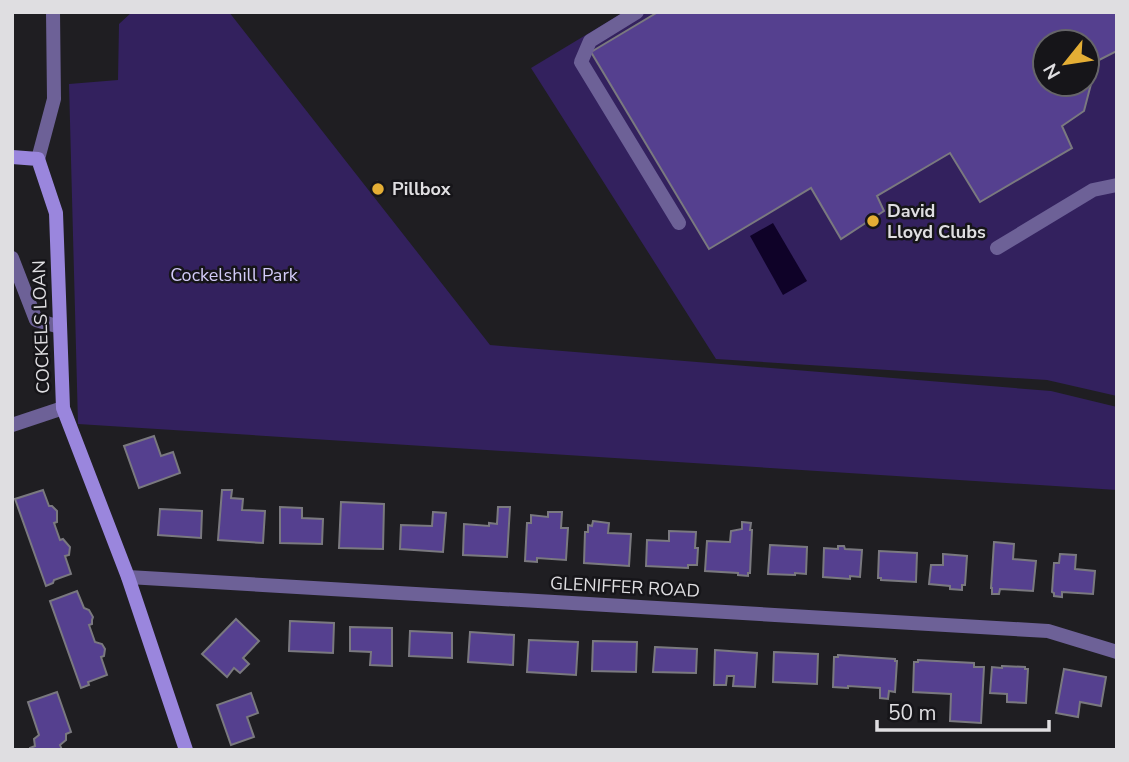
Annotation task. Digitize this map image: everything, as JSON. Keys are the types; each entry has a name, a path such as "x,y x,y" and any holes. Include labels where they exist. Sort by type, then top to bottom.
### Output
{"main road":[{"path":"12,157 38,159"},
{"name":"COCKELS LOAN","path":"38,159 56,213 63,408 128,577 186,750"}],"street":[{"path":"38,159 54,99 53,12"},
{"path":"637,12 590,41 582,62 679,223"},
{"path":"997,248 1093,190 1117,185"},
{"path":"12,258 36,320 60,327"},
{"path":"12,425 63,408"},
{"name":"GLENIFFER ROAD","path":"128,577 1048,631 1117,652"}],"green space":[{"name":"Cockelshill Park","path":"132,12 229,12 490,345 1051,391 1117,407 1117,490 78,424 69,84 118,80 119,24"},
{"name":"David Lloyd Clubs","path":"624,12 1117,12 1117,396 1047,380 716,359 531,68"}],"shaded area":[{"path":"773,223 807,281 783,295 750,236"}],"building":[{"path":"658,12 1117,12 1117,51 1101,59 1101,28 1031,28 1031,98 1087,98 1084,111 1062,126 1072,148 980,202 950,153 877,196 884,211 841,239 811,188 709,249 591,52"},
{"name":"Pillbox","path":"377,182 384,191 379,195 372,186"},
{"path":"154,436 161,456 173,452 180,473 139,488 124,446"},
{"path":"43,490 49,506 57,511 57,522 54,523 60,540 63,539 70,547 69,555 65,556 71,574 46,586 15,499"},
{"path":"222,490 232,490 231,498 243,499 242,510 265,511 263,543 218,540"},
{"path":"341,502 384,504 383,549 339,548"},
{"path":"280,507 302,508 302,518 323,519 322,544 280,543"},
{"path":"498,507 510,507 507,557 463,555 464,524 497,524"},
{"path":"160,509 202,511 201,538 158,535"},
{"path":"433,512 446,513 443,552 400,549 401,525 432,526"},
{"path":"548,512 562,512 561,528 568,528 566,560 537,558 537,562 525,561 527,523 531,523 531,515 548,517"},
{"path":"593,521 609,523 608,533 631,534 629,566 584,563 585,532 588,532 588,525 592,526"},
{"path":"742,522 751,523 752,530 748,576 705,571 707,541 730,542 731,531 742,529"},
{"path":"669,531 696,532 697,565 688,565 688,568 646,566 647,540 669,541"},
{"path":"994,542 1014,544 1013,559 1036,561 1033,591 1000,589 999,594 992,594"},
{"path":"770,545 807,547 806,574 768,574"},
{"path":"838,546 862,550 860,577 823,577 824,548 838,549"},
{"path":"879,551 917,553 916,582 878,578"},
{"path":"943,554 967,556 965,585 962,585 962,590 929,584 931,565 943,565"},
{"path":"1060,554 1076,555 1075,569 1095,571 1093,594 1062,592 1062,597 1054,596 1054,563 1059,563"},
{"path":"77,591 84,608 89,610 93,617 92,624 89,625 95,642 102,644 105,649 104,656 101,657 107,675 88,682 89,685 81,688 50,601"},
{"path":"236,619 259,641 243,658 249,664 240,673 234,668 227,677 202,654"},
{"path":"290,621 334,623 333,653 289,651"},
{"path":"350,627 392,628 392,666 370,665 371,652 350,651"},
{"path":"410,631 452,633 452,658 409,656"},
{"path":"470,632 514,635 513,665 468,662"},
{"path":"529,640 578,642 576,675 527,672"},
{"path":"593,641 637,642 636,672 592,671"},
{"path":"655,647 697,649 696,673 653,672"},
{"path":"715,650 757,653 755,687 733,686 734,676 727,676 726,685 714,685"},
{"path":"774,652 818,654 817,684 773,682"},
{"path":"838,655 895,659 895,692 889,691 888,699 880,698 880,688 833,687 834,657"},
{"path":"914,662 974,663 974,667 984,667 981,723 950,721 951,694 913,692"},
{"path":"992,667 1028,669 1026,703 1007,702 1007,694 990,693"},
{"path":"1064,669 1106,677 1101,706 1080,702 1078,717 1056,713"},
{"path":"57,692 71,732 66,734 66,740 60,745 62,750 30,750 35,746 34,739 39,735 28,702"},
{"path":"251,693 258,713 247,717 254,737 231,745 217,705"}],"place":[{"name":"Pillbox","path":"378,189"},
{"name":"David Lloyd Clubs","path":"873,221"}]}
